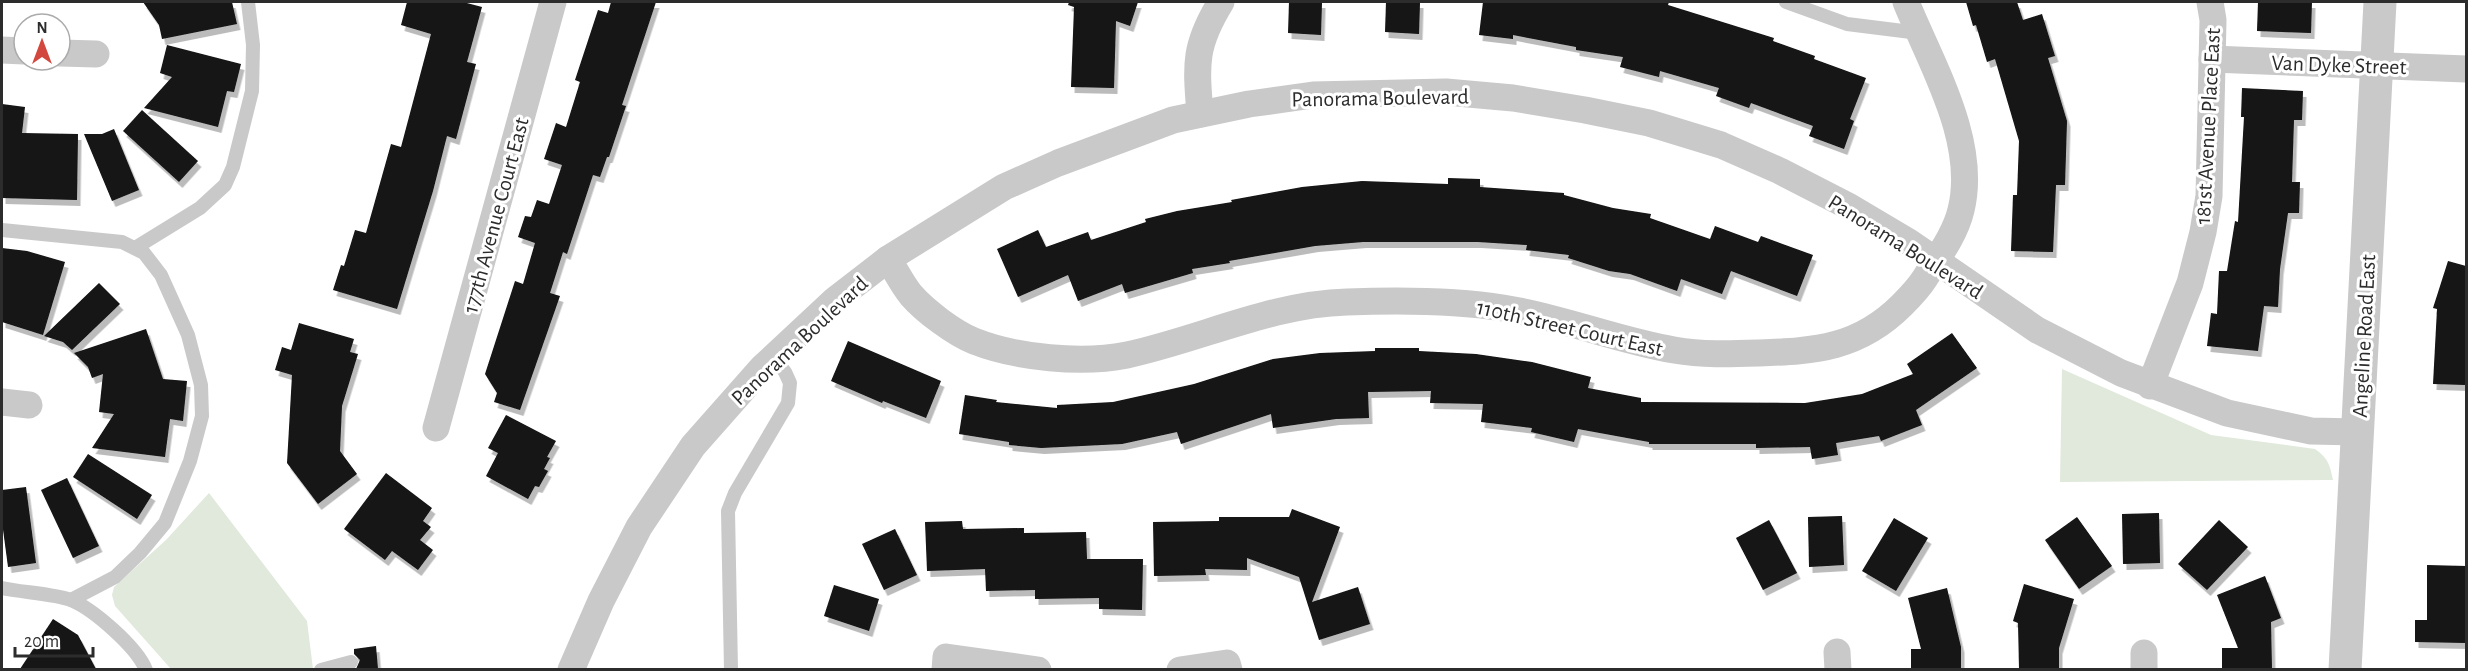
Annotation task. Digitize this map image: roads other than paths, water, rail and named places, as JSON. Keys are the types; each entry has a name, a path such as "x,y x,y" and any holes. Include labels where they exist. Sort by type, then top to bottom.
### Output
{"street":[{"name":"177th Avenue Court East","path":"436,428 553,2"},
{"path":"1200,114 1196,70 1198,46 1206,25 1221,2"},
{"name":"110th Street Court East","path":"888,259 912,296 946,325 972,340 1008,351 1085,359 1126,355 1254,318 1300,307 1344,302 1453,302 1503,308 1565,321 1670,349 1705,355 1818,349 1847,343 1885,320 1919,288 1944,250 1961,211 1962,145 1951,109 1906,2"},
{"name":"181st Avenue Place East","path":"2150,386 2190,283 2203,232 2209,196 2213,20 2210,2"},
{"name":"Angeline Road East","path":"2345,669 2380,2"},
{"path":"72,53 96,54"},
{"name":"Van Dyke Street","path":"2212,59 2466,69"},
{"name":"Panorama Boulevard","path":"571,669 601,601 639,527 693,446 774,358 835,300 888,259 1004,187 1079,155 1173,120 1249,104 1313,94 1446,92 1513,98 1649,123 1721,145 1780,171 1850,207 2037,330 2121,373 2150,386 2228,412 2311,431 2358,432"},
{"path":"2,402 29,405"},
{"path":"945,663 1038,669"},
{"path":"1180,669 1228,666"}],"lane":[{"path":"135,248 200,208 225,185 233,167 252,91 253,45 248,2"},
{"path":"1786,2 1847,24 1919,33"},
{"path":"2,230 122,242 144,253 160,275 188,335 201,385 202,416 190,461 165,523 140,553 115,577 71,600"},
{"path":"731,669 728,511 735,493 788,403 790,383 774,358"},
{"path":"2,588 71,600 117,631 146,669"},
{"path":"321,669 351,662"}]}
